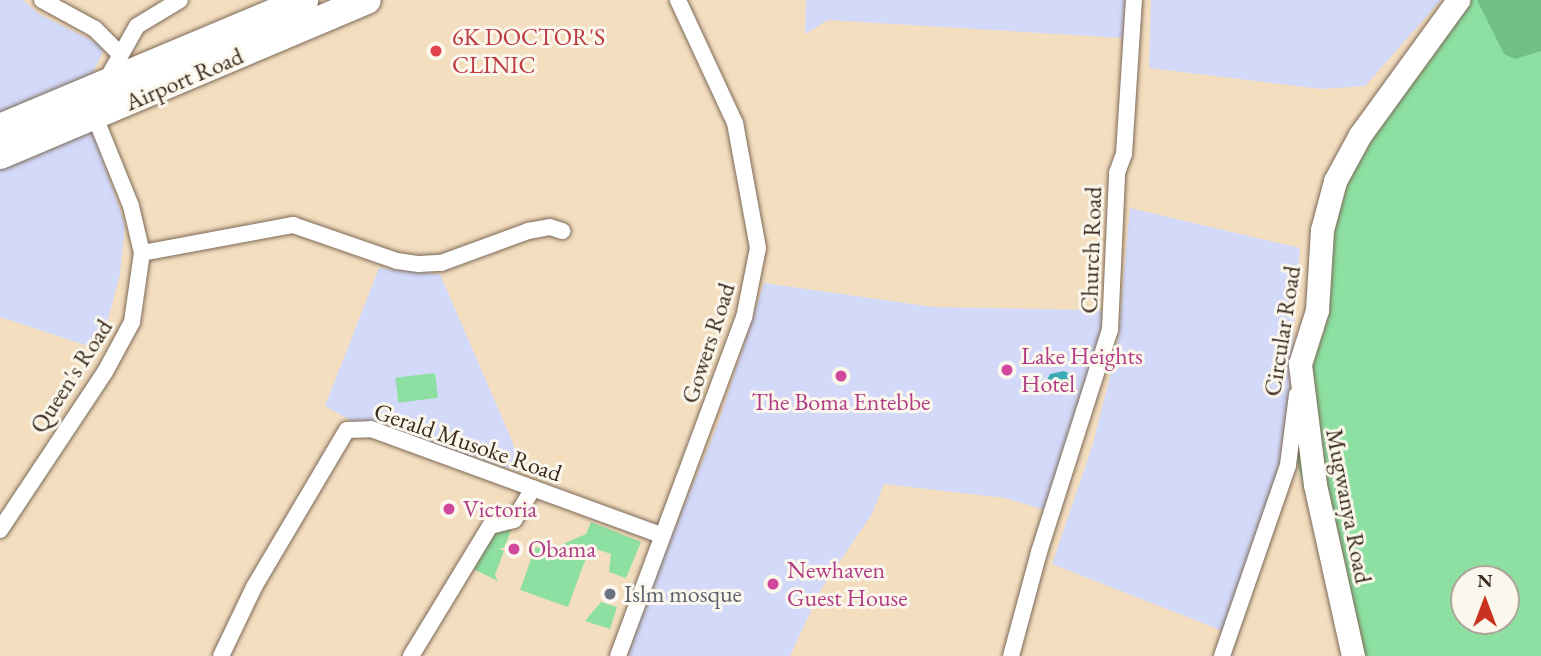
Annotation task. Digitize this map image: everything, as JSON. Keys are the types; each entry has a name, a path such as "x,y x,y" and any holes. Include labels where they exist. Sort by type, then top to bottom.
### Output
{"highway":[{"name":"Airport Road","path":"0,128 304,0"},
{"name":"Airport Road","path":"0,155 367,0"}],"street":[{"path":"104,83 116,68 119,53 137,26 180,0"},
{"name":"Gowers Road","path":"618,656 660,535 744,318 758,248 735,123 678,0"},
{"name":"Church Road","path":"1011,656 1039,552 1110,330 1117,173 1124,154 1134,0"},
{"name":"Circular Road","path":"1222,656 1288,464 1300,365 1317,310 1322,230 1335,181 1360,135 1458,0"},
{"path":"51,3 95,29 119,53"},
{"name":"Queen's Road","path":"0,530 105,372 132,322 142,253 131,206 94,117"},
{"path":"142,253 293,225 397,261 430,264 528,231 550,228 562,231"},
{"name":"Mugwanya Road","path":"1300,365 1315,485 1353,656"},
{"name":"Gerald Musoke Road","path":"221,656 254,587 347,430 371,429 660,535"},
{"path":"411,656 490,526 514,520 533,488"}],"shaded area":[{"path":"0,0 23,0 39,14 105,47 88,83 0,115"},
{"path":"806,0 1125,0 1123,38 828,20 805,34"},
{"path":"1151,0 1441,0 1365,86 1321,89 1149,68"},
{"path":"92,127 125,225 120,274 100,350 0,317 0,167"},
{"path":"1130,208 1300,248 1285,451 1228,633 1052,564 1092,447 1117,349"},
{"path":"379,268 440,274 513,443 520,472 371,424 357,424 325,406"},
{"path":"764,283 933,307 1101,310 1106,332 1048,511 1005,498 884,484 872,514 821,589 790,656 628,656 652,583 718,424"}],"green space":[{"path":"1467,0 1541,0 1541,656 1346,656 1292,441 1289,390 1324,333 1331,229 1348,168"},
{"path":"1477,0 1541,0 1541,51 1515,59 1504,54"},
{"path":"435,373 438,398 398,403 395,378"},
{"path":"591,522 641,542 626,578 609,572 611,554 590,547 568,607 520,590 535,548 559,546 586,534"},
{"path":"514,523 504,548 499,548 504,551 495,575 498,581 469,567 496,525"},
{"path":"601,602 617,607 610,629 585,621"}],"water":[{"path":"1064,371 1075,377 1070,392 1047,380 1050,374"}],"place":[{"name":"6K DOCTOR'S CLINIC","path":"436,51"},
{"name":"Lake Heights Hotel","path":"1007,370"},
{"name":"The Boma Entebbe","path":"841,376"},
{"name":"Victoria","path":"449,509"},
{"name":"Obama","path":"514,549"},
{"name":"Newhaven Guest House","path":"773,584"},
{"name":"Islm mosque","path":"610,594"}]}
